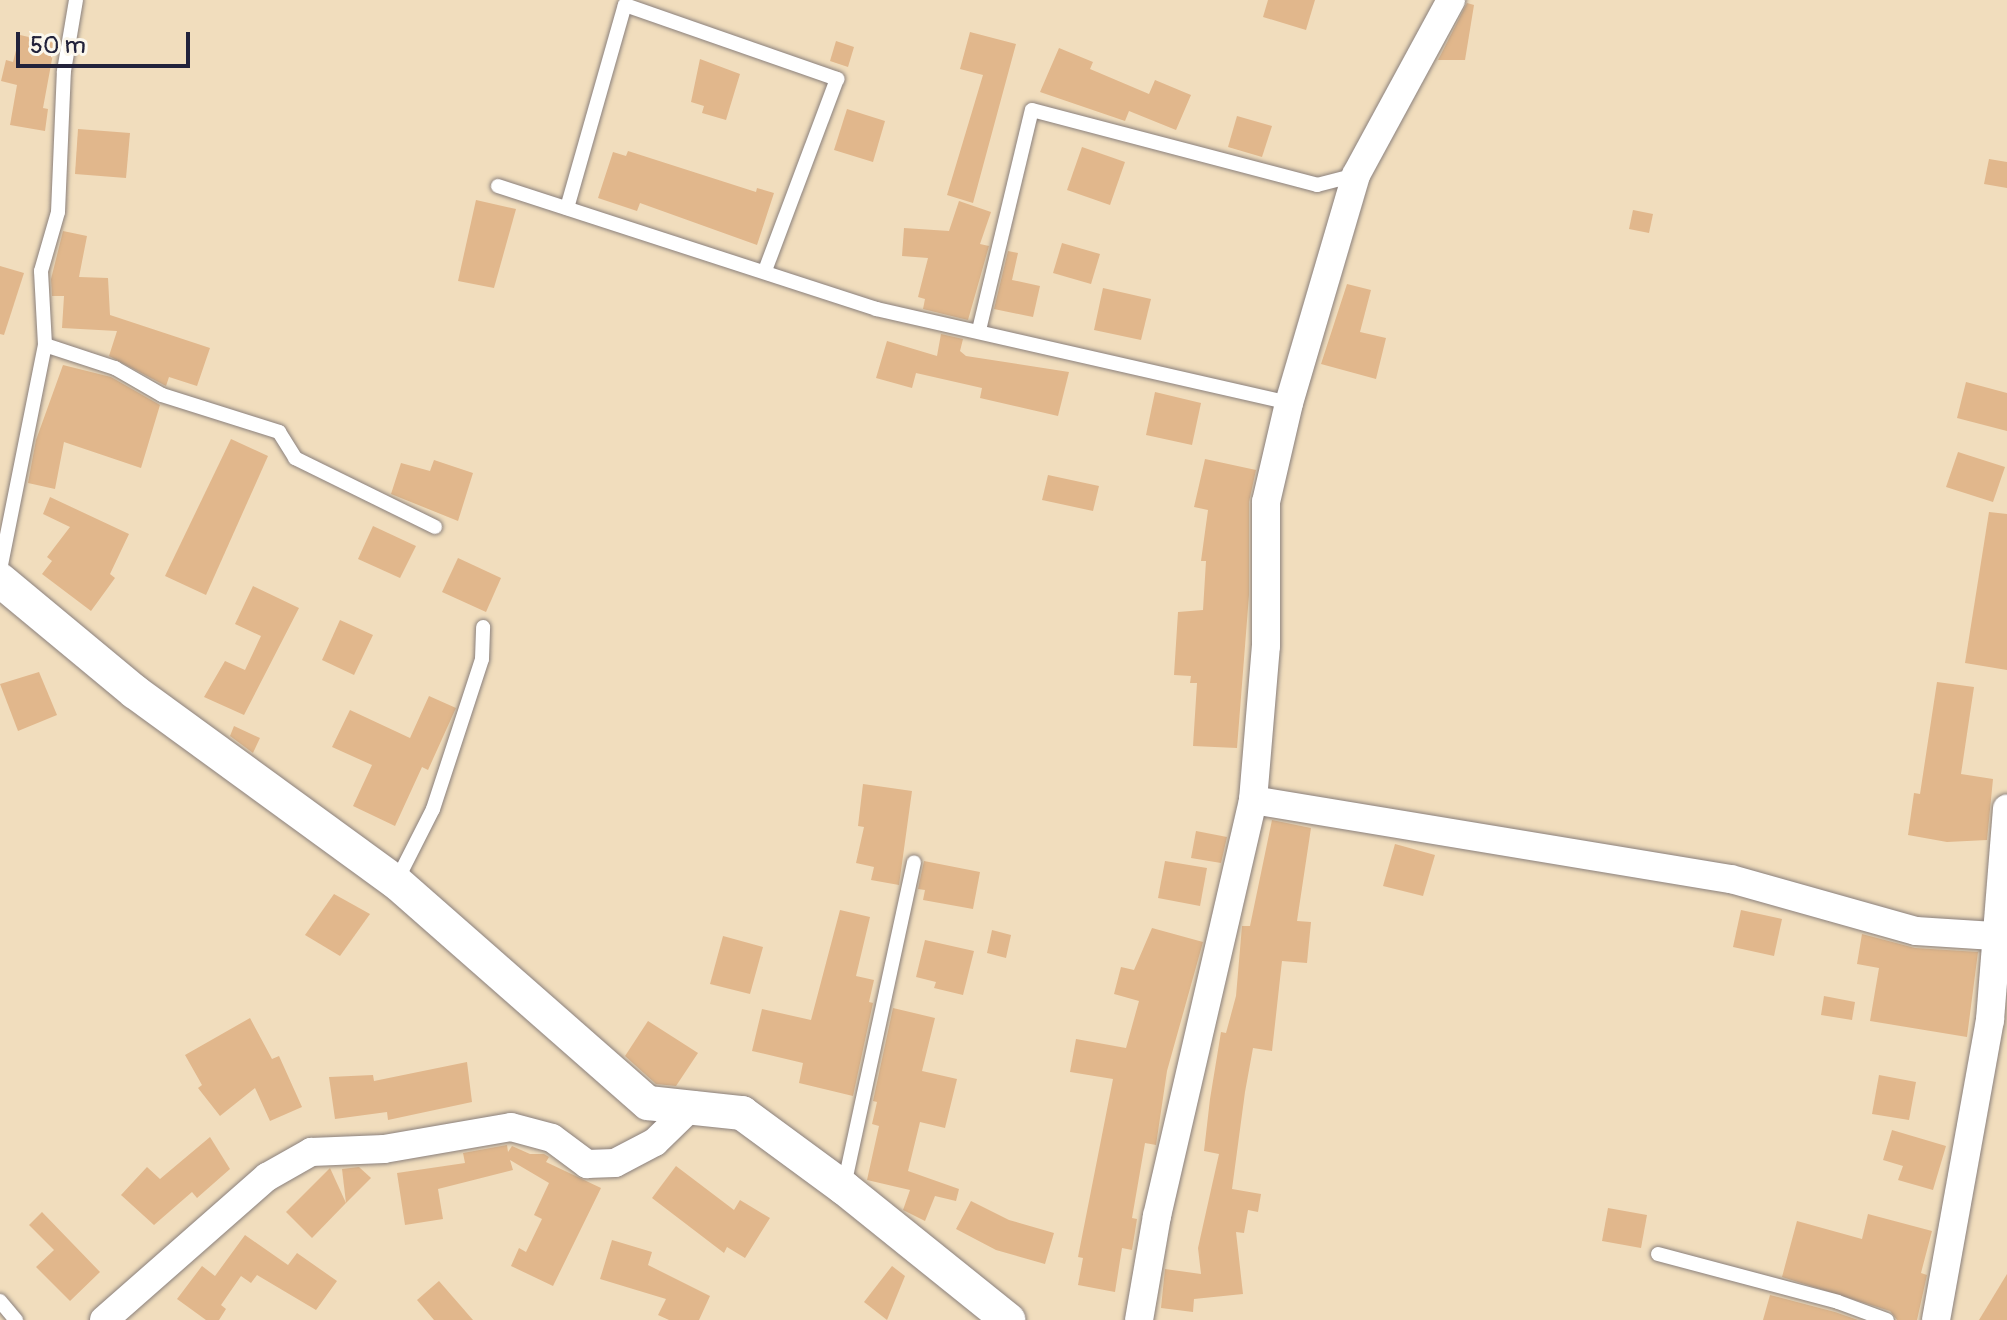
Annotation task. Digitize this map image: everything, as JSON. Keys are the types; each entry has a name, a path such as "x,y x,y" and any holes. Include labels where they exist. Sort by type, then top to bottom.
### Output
{"street":[{"path":"1139,1320 1160,1201 1253,800 1266,646 1266,502 1289,403 1356,175 1451,0"},
{"path":"0,580 135,692 396,882 648,1103 693,1105 742,1113 844,1188 1008,1320"},
{"path":"1253,800 1731,879 1916,931 1994,936"},
{"path":"1936,1320 1990,1020 1994,936 2007,809"},
{"path":"104,1320 267,1177 311,1152 384,1149 511,1127 552,1138 587,1164 615,1163 655,1142 693,1105"}],"lane":[{"path":"0,570 45,345 41,271 58,212 64,71 76,0"},
{"path":"567,208 625,5 837,79 765,271"},
{"path":"979,330 1032,110 1317,185 1356,175"},
{"path":"498,186 876,309 1289,403"},
{"path":"45,345 115,368 162,395 279,432 295,458 435,527"},
{"path":"396,882 433,809 482,659 483,627"},
{"path":"844,1188 914,862"},
{"path":"1658,1254 1838,1302 1887,1320"},
{"path":"0,1301 16,1320"}],"building":[{"path":"1268,0 1315,0 1306,30 1263,17"},
{"path":"1467,3 1474,5 1465,60 1438,60"},
{"path":"970,32 1016,44 973,203 947,195 983,75 960,69"},
{"path":"20,35 55,43 43,108 48,109 45,131 10,125 17,85 1,81 6,60 13,62"},
{"path":"836,41 854,47 848,67 830,61"},
{"path":"1059,48 1093,62 1090,69 1149,94 1155,80 1191,95 1176,130 1129,111 1125,121 1040,92"},
{"path":"700,59 740,74 726,120 702,113 704,106 691,102"},
{"path":"847,109 885,121 873,162 834,150"},
{"path":"1237,116 1272,126 1262,157 1228,147"},
{"path":"78,129 130,133 126,178 75,174"},
{"path":"1082,147 1125,162 1110,205 1067,190"},
{"path":"628,151 756,192 757,188 774,193 757,245 640,203 637,211 598,198 613,152 626,156"},
{"path":"1989,159 2007,162 2007,188 1984,184"},
{"path":"476,200 516,209 494,288 458,281"},
{"path":"959,201 991,212 980,244 989,246 968,320 923,309 925,299 918,297 928,258 902,256 904,228 949,231"},
{"path":"1633,210 1653,214 1649,233 1629,229"},
{"path":"63,231 87,236 79,277 108,278 110,315 210,348 197,386 169,377 166,386 109,356 117,331 62,328 64,296 52,296 51,279"},
{"path":"1062,243 1100,254 1091,284 1053,273"},
{"path":"1008,251 1018,253 1012,280 1040,286 1033,317 994,309"},
{"path":"0,266 24,273 4,335 0,334"},
{"path":"1347,284 1371,290 1360,332 1386,338 1376,379 1321,364"},
{"path":"1103,288 1151,299 1141,340 1094,330"},
{"path":"941,334 963,339 960,351 966,356 1069,372 1058,416 980,398 982,388 916,373 912,388 876,378 887,341 937,356"},
{"path":"63,365 111,377 160,405 141,468 64,442 55,489 28,483 36,440"},
{"path":"1966,382 2007,393 2007,431 1957,418"},
{"path":"1155,392 1201,403 1192,445 1146,435"},
{"path":"231,439 268,456 206,595 165,576"},
{"path":"1958,452 2005,467 1993,502 1946,487"},
{"path":"1205,459 1256,470 1249,502 1249,595 1237,748 1193,746 1197,683 1190,683 1191,676 1174,675 1178,612 1203,610 1206,561 1201,561 1208,510 1194,507"},
{"path":"434,460 473,473 458,521 391,494 401,463 430,471"},
{"path":"1048,475 1099,486 1093,511 1042,500"},
{"path":"50,497 129,534 110,574 115,578 91,611 42,574 52,561 47,557 70,527 43,514"},
{"path":"1989,512 2007,514 2007,670 1965,663"},
{"path":"373,526 416,546 400,578 358,559"},
{"path":"458,558 501,578 486,612 442,592"},
{"path":"253,586 299,608 244,715 204,697 225,661 245,670 261,636 235,624"},
{"path":"340,620 373,635 354,675 322,660"},
{"path":"39,672 57,715 18,731 0,684"},
{"path":"1937,682 1974,687 1961,774 1993,779 1987,840 1947,842 1908,835 1914,793 1920,794"},
{"path":"429,696 456,708 428,770 422,767 395,826 353,806 372,765 332,747 350,710 410,738"},
{"path":"234,726 260,738 253,753 230,736"},
{"path":"863,784 912,791 899,885 871,880 874,867 856,863 864,827 858,826"},
{"path":"1272,820 1311,828 1297,921 1311,922 1307,963 1282,961 1272,1051 1253,1048 1232,1189 1261,1194 1258,1212 1248,1210 1244,1233 1236,1232 1243,1294 1194,1299 1193,1312 1161,1308 1165,1269 1201,1274 1198,1248 1219,1154 1204,1151 1210,1099 1221,1032 1226,1033 1236,996 1242,926 1250,926"},
{"path":"1196,831 1227,837 1221,863 1191,858"},
{"path":"1395,844 1435,855 1423,896 1383,886"},
{"path":"924,861 980,872 973,909 923,900 925,890 918,889"},
{"path":"1165,861 1207,868 1200,906 1158,898"},
{"path":"334,894 370,914 340,956 305,935"},
{"path":"840,910 870,917 856,976 874,980 869,1002 873,1003 853,1096 799,1083 803,1063 752,1051 762,1009 811,1020"},
{"path":"1741,910 1782,919 1774,956 1733,947"},
{"path":"1152,928 1203,942 1167,1071 1156,1145 1145,1143 1132,1218 1137,1219 1132,1250 1122,1248 1115,1292 1078,1285 1083,1258 1078,1257 1113,1079 1070,1072 1076,1039 1126,1048 1139,1001 1114,994 1121,967 1134,970"},
{"path":"992,930 1011,935 1006,958 987,953"},
{"path":"1862,934 1915,948 1978,952 1967,1037 1870,1021 1879,968 1857,964"},
{"path":"723,936 763,947 750,994 710,984"},
{"path":"925,940 974,951 963,995 934,988 936,982 916,977"},
{"path":"1824,996 1855,1002 1852,1020 1821,1015"},
{"path":"893,1008 935,1018 922,1071 957,1079 945,1128 920,1122 908,1171 959,1189 956,1201 935,1196 925,1221 903,1210 910,1190 867,1180 879,1126 872,1124 877,1102 873,1101"},
{"path":"250,1018 272,1059 279,1056 302,1107 270,1121 255,1088 220,1116 198,1088 202,1085 185,1055"},
{"path":"648,1021 698,1053 676,1086 656,1084 625,1056"},
{"path":"467,1062 472,1102 388,1120 387,1112 335,1119 329,1077 373,1075 374,1081"},
{"path":"1879,1075 1916,1082 1909,1120 1872,1114"},
{"path":"1892,1130 1946,1146 1933,1190 1898,1180 1903,1166 1883,1160"},
{"path":"210,1137 230,1169 197,1198 192,1192 154,1225 121,1195 147,1167 160,1179"},
{"path":"507,1145 508,1152 512,1146 530,1154 544,1154 549,1157 546,1162 601,1188 553,1286 511,1266 519,1248 526,1252 542,1219 534,1215 549,1183 510,1160 513,1170 438,1189 443,1219 405,1225 397,1173 465,1163 463,1153"},
{"path":"676,1166 734,1210 740,1200 770,1218 745,1258 727,1247 724,1253 652,1198"},
{"path":"359,1167 371,1178 346,1203 342,1169"},
{"path":"330,1168 346,1203 312,1238 286,1212"},
{"path":"971,1201 1009,1220 1054,1233 1045,1264 996,1250 956,1229"},
{"path":"1608,1208 1647,1215 1641,1248 1602,1241"},
{"path":"42,1212 100,1272 70,1301 36,1267 54,1250 29,1225"},
{"path":"1868,1214 1932,1231 1921,1273 1927,1275 1917,1320 1897,1320 1890,1311 1782,1277 1797,1221 1862,1239"},
{"path":"245,1235 288,1265 297,1253 337,1281 316,1310 257,1275 251,1283 241,1276 221,1305 226,1309 219,1320 206,1320 177,1299 202,1266 215,1276"},
{"path":"612,1240 652,1252 648,1265 710,1296 699,1320 669,1320 658,1315 666,1299 600,1279"},
{"path":"892,1266 905,1276 887,1320 864,1302"},
{"path":"2007,1274 2007,1320 1979,1320"},
{"path":"439,1281 473,1320 434,1320 417,1300"},
{"path":"1770,1295 1835,1312 1858,1320 1763,1320"}]}
